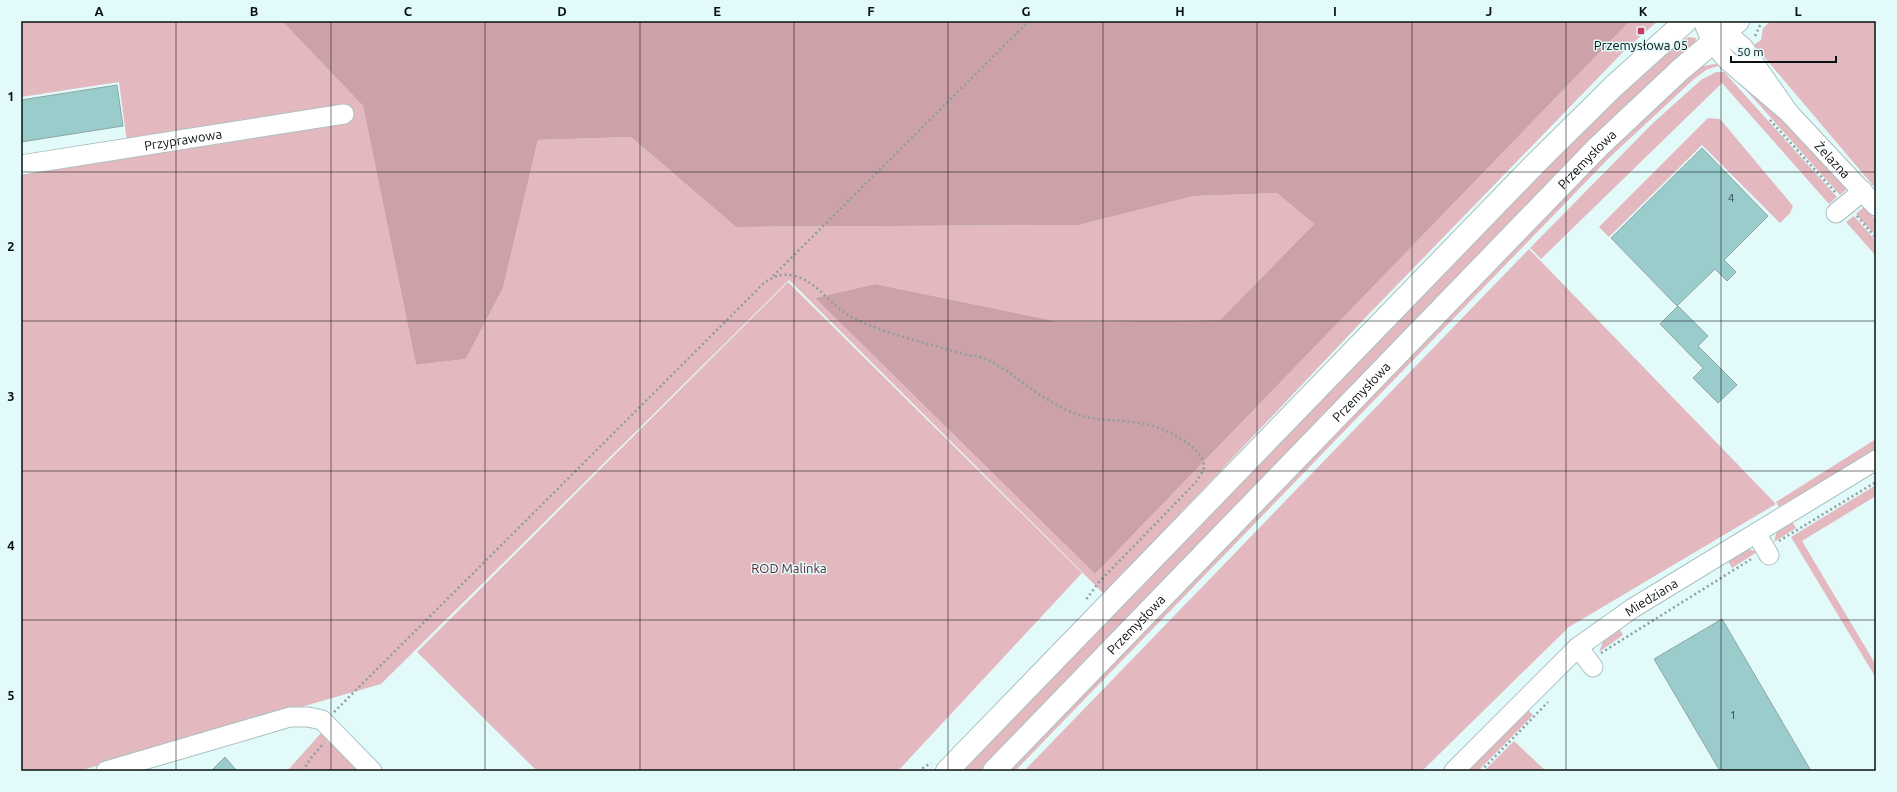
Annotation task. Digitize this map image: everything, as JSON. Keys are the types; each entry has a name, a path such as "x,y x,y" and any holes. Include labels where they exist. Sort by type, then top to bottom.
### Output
{"main road":[{"path":"942,765 1535,164 1614,86 1686,21"},
{"name":"Przemysłowa","path":"994,771 1598,147 1722,29"}],"street":[{"name":"Żelazna","path":"1703,21 1722,29 1728,61 1790,113 1876,206"},
{"name":"Przyprawowa","path":"21,165 344,114"},
{"path":"1841,209 1863,191"},
{"name":"Miedziana","path":"1454,771 1578,646 1633,608 1876,460"},
{"path":"1756,533 1768,552"},
{"path":"1578,646 1591,665"},
{"path":"106,771 290,717 308,716 329,727 372,771"}],"path":[{"path":"303,771 329,727 773,276 1029,21"},
{"path":"1755,38 1761,21"},
{"path":"1766,116 1841,209 1876,238"},
{"path":"773,276 785,274 795,276 813,284 848,315 875,327 962,354 985,358 1010,374 1035,393 1059,407 1089,418 1145,424 1174,434 1196,450 1204,464 1204,470 1196,482 1099,582 1083,603"},
{"path":"1591,665 1625,637 1768,552 1876,482"},
{"path":"1481,771 1553,697"},
{"path":"918,771 942,765"}],"green space":[{"path":"21,21 282,21 363,106 416,365 466,359 503,288 538,140 631,137 736,227 1079,225 1194,196 1277,193 1314,224 1220,320 1060,322 875,284 815,298 1095,574 1630,21 1658,21 1627,48 1365,318 1104,594 789,280 381,684 79,771 21,771 21,170 127,142 119,82 21,97"},
{"path":"1771,21 1876,21 1876,189 1754,45 1761,40 1763,28"},
{"path":"1689,37 1696,38 1695,44 1431,306 981,771 961,771 1616,96 1680,41"},
{"path":"1715,64 1721,65 1706,70 1694,79 1609,158 1015,771 1007,771 1566,194 1646,115 1697,69 1703,66"},
{"path":"1729,71 1769,106 1848,188 1840,195"},
{"path":"1716,72 1724,72 1837,197 1829,204 1722,83 1541,259 1530,248 1653,123 1701,80"},
{"path":"1708,118 1720,119 1793,206 1790,213 1780,223 1702,145 1609,237 1599,227"},
{"path":"1864,207 1876,220 1876,236 1856,214"},
{"path":"1854,216 1876,241 1876,256 1846,222"},
{"path":"1529,249 1776,504 1569,627 1422,771 1024,771"},
{"name":"ROD Malinka","path":"788,282 1082,573 898,771 537,771 417,652"},
{"path":"1876,439 1876,450 1780,509 1776,502"},
{"path":"1876,485 1876,496 1802,541 1876,665 1876,678 1791,537"},
{"path":"1791,520 1796,528 1774,542 1777,530"},
{"path":"1749,549 1757,552 1732,568 1728,561 1729,558"},
{"path":"1619,628 1623,635 1599,652 1605,637"},
{"path":"1527,709 1533,715 1478,771 1468,771 1468,767"},
{"path":"322,732 362,771 287,771"},
{"path":"1514,741 1546,771 1484,771"}],"shaded area":[{"path":"282,21 1630,21 1095,574 815,298 875,284 1060,322 1220,320 1314,224 1277,193 1194,196 1079,225 736,227 631,137 538,140 503,288 466,359 416,365 363,106"}],"building":[{"path":"117,85 123,126 21,142 21,100"},
{"path":"1702,148 1768,216 1724,260 1736,272 1727,281 1715,269 1677,306 1611,238"},
{"path":"1678,306 1708,336 1698,346 1737,385 1718,403 1693,378 1703,368 1660,324"},
{"path":"1722,619 1811,771 1720,771 1654,659"},
{"path":"225,757 237,771 211,771"}],"place":[{"name":"Przemysłowa 05","path":"1641,31"}]}
